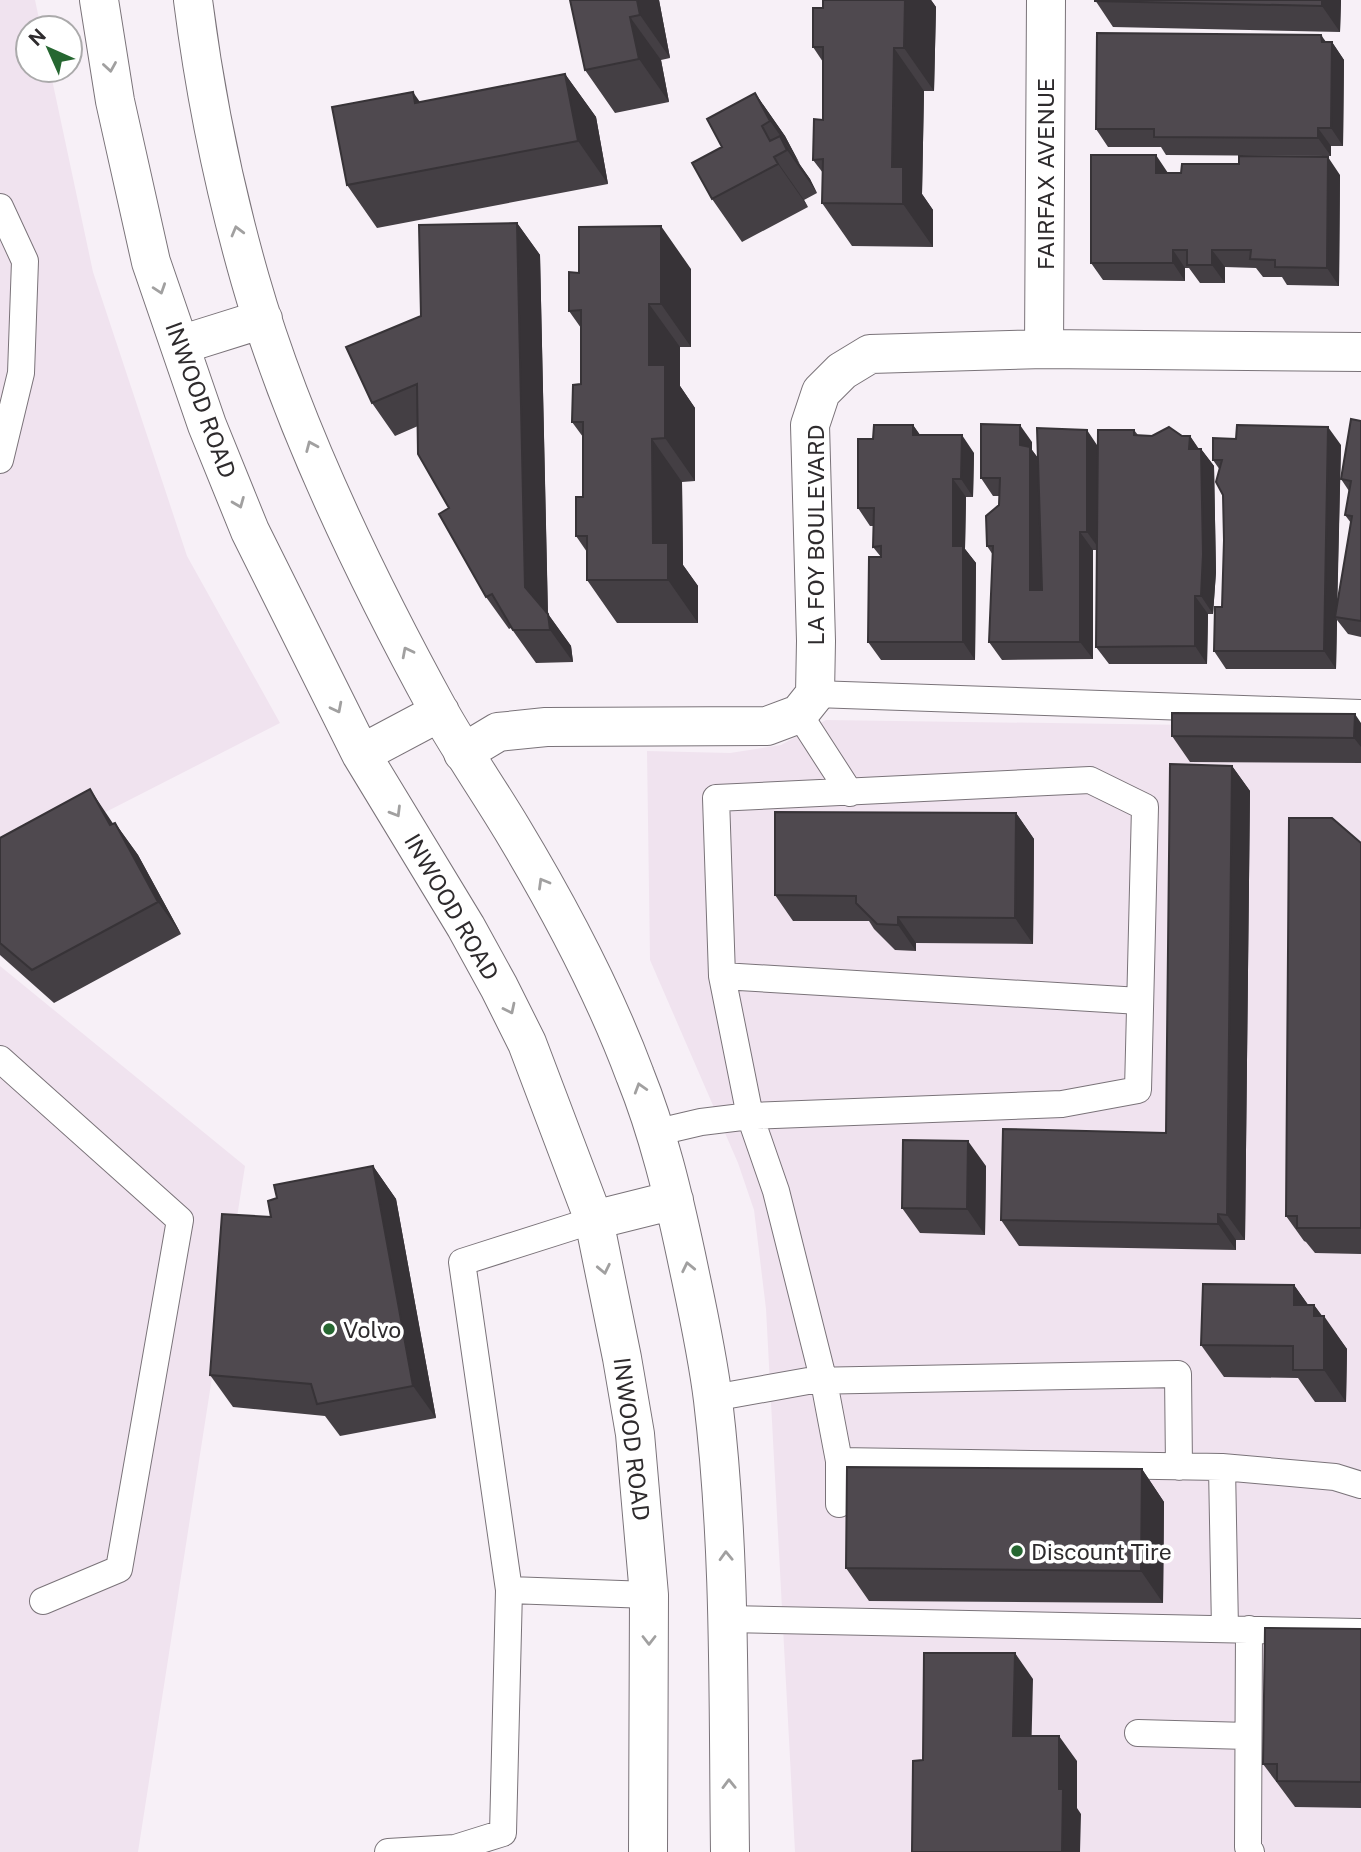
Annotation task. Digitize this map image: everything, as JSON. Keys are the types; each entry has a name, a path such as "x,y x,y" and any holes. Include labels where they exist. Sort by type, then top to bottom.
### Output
{"main road":[{"name":"INWOOD ROAD","path":"99,0 115,102 151,262 208,425 250,531 361,754 466,927 527,1043 594,1220 635,1434 649,1595 648,1852"},
{"path":"193,0 202,68 223,178 251,283 293,404 343,523 409,656 463,753 510,826 601,995 636,1077 674,1200 713,1398 726,1554 730,1852"},
{"name":"FAIRFAX AVENUE","path":"1044,349 1046,0"},
{"path":"180,345 263,319"},
{"name":"LA FOY BOULEVARD","path":"807,704 816,641 810,425 821,393 842,371 870,354 1044,349 1361,352"},
{"path":"463,753 498,732 546,727 767,726 807,704"},
{"path":"361,754 440,712"},
{"path":"594,1220 674,1200"}],"lane":[{"path":"0,207 25,261 21,373 0,460"},
{"path":"850,793 807,704 1361,713"},
{"path":"654,1133 701,1122 750,1116 1062,1104 1138,1090 1145,807 1090,780 716,798 722,976 750,1116 776,1191 824,1382 839,1461 838,1504"},
{"path":"722,976 1140,1002"},
{"path":"0,1059 180,1220 119,1569 43,1601"},
{"path":"388,1852 455,1849 503,1833 509,1590 462,1262 594,1220"},
{"path":"713,1398 808,1381 1178,1374 1179,1467"},
{"path":"839,1461 1222,1467 1335,1477 1361,1485"},
{"path":"1222,1467 1248,1736 1248,1846 1251,1852"},
{"path":"509,1590 649,1595"},
{"path":"727,1619 1361,1632"},
{"path":"1138,1733 1248,1736"}],"shaded area":[{"path":"0,0 35,0 38,14 14,14 14,84 53,84 93,272 187,556 280,723 0,866"},
{"path":"826,720 1190,725 1361,732 1361,1852 795,1852 766,1309 754,1210 738,1163 650,960 647,751 730,753 781,745"},
{"path":"0,966 245,1166 138,1852 0,1852"}],"building":[{"path":"570,0 637,0 640,15 630,17 639,59 585,70"},
{"path":"823,0 905,0 904,48 894,48 892,167 903,167 903,204 822,203 823,159 813,160 814,119 823,120 823,47 813,47 813,8 823,8"},
{"path":"1322,0 1322,6 1095,1"},
{"path":"1097,33 1321,35 1322,42 1332,42 1331,128 1318,128 1318,138 1154,137 1154,129 1096,129"},
{"path":"565,74 578,141 347,185 332,107 413,92 415,103"},
{"path":"755,93 770,121 762,126 770,141 780,136 787,150 774,157 778,164 712,199 692,163 722,147 707,119"},
{"path":"1091,155 1156,155 1156,173 1181,173 1182,164 1239,164 1239,156 1328,157 1327,268 1275,267 1275,260 1250,259 1251,250 1212,250 1212,265 1187,265 1187,250 1173,250 1173,263 1091,263"},
{"path":"517,223 525,587 548,614 550,630 513,630 492,594 486,597 439,514 449,508 418,454 417,384 372,403 346,347 421,316 419,225"},
{"path":"661,226 661,304 649,304 649,365 665,365 665,438 652,439 653,543 668,543 668,580 587,580 587,536 576,536 576,497 583,497 583,422 572,422 573,385 581,384 581,310 569,311 569,272 579,273 579,227"},
{"path":"1351,419 1361,421 1361,621 1335,617 1352,516 1345,515 1351,481 1341,479"},
{"path":"981,424 1020,425 1020,445 1030,447 1030,590 1042,590 1037,428 1087,430 1087,532 1080,532 1080,642 989,642 993,546 987,546 986,516 999,505 1000,478 981,478"},
{"path":"874,425 913,425 913,435 962,435 961,479 953,479 953,546 963,546 963,642 868,642 869,557 881,557 881,546 873,547 874,508 858,508 858,439 873,439"},
{"path":"1237,425 1328,427 1324,651 1214,651 1215,607 1222,607 1224,540 1223,495 1216,482 1222,460 1213,460 1213,438 1236,439"},
{"path":"1169,427 1182,436 1190,436 1189,449 1201,449 1203,554 1201,596 1195,596 1195,646 1096,647 1098,430 1134,430 1134,435 1152,436"},
{"path":"1172,713 1355,714 1354,738 1172,736"},
{"path":"1170,764 1232,766 1227,1215 1218,1214 1218,1224 1001,1220 1003,1129 1166,1133"},
{"path":"90,789 110,825 115,823 158,902 32,970 0,943 0,838"},
{"path":"775,812 1016,813 1015,918 898,917 898,925 877,924 856,903 856,896 775,895"},
{"path":"1289,818 1332,818 1361,843 1361,1228 1297,1228 1297,1216 1286,1216"},
{"path":"903,1140 968,1141 967,1209 902,1208"},
{"name":"Volvo","path":"373,1166 413,1386 317,1404 311,1384 210,1375 222,1214 271,1217 268,1201 277,1198 274,1185"},
{"path":"1203,1284 1294,1285 1294,1305 1314,1305 1314,1316 1324,1316 1324,1370 1293,1370 1293,1346 1201,1345"},
{"name":"Discount Tire","path":"847,1467 1142,1469 1141,1571 846,1568"},
{"path":"1265,1628 1361,1629 1361,1782 1277,1781 1277,1764 1263,1764"},
{"path":"924,1653 1015,1653 1013,1736 1059,1736 1059,1789 1063,1789 1062,1852 912,1852 913,1761 923,1760"}],"place":[{"name":"Volvo","path":"329,1329"},
{"name":"Discount Tire","path":"1017,1551"}]}
